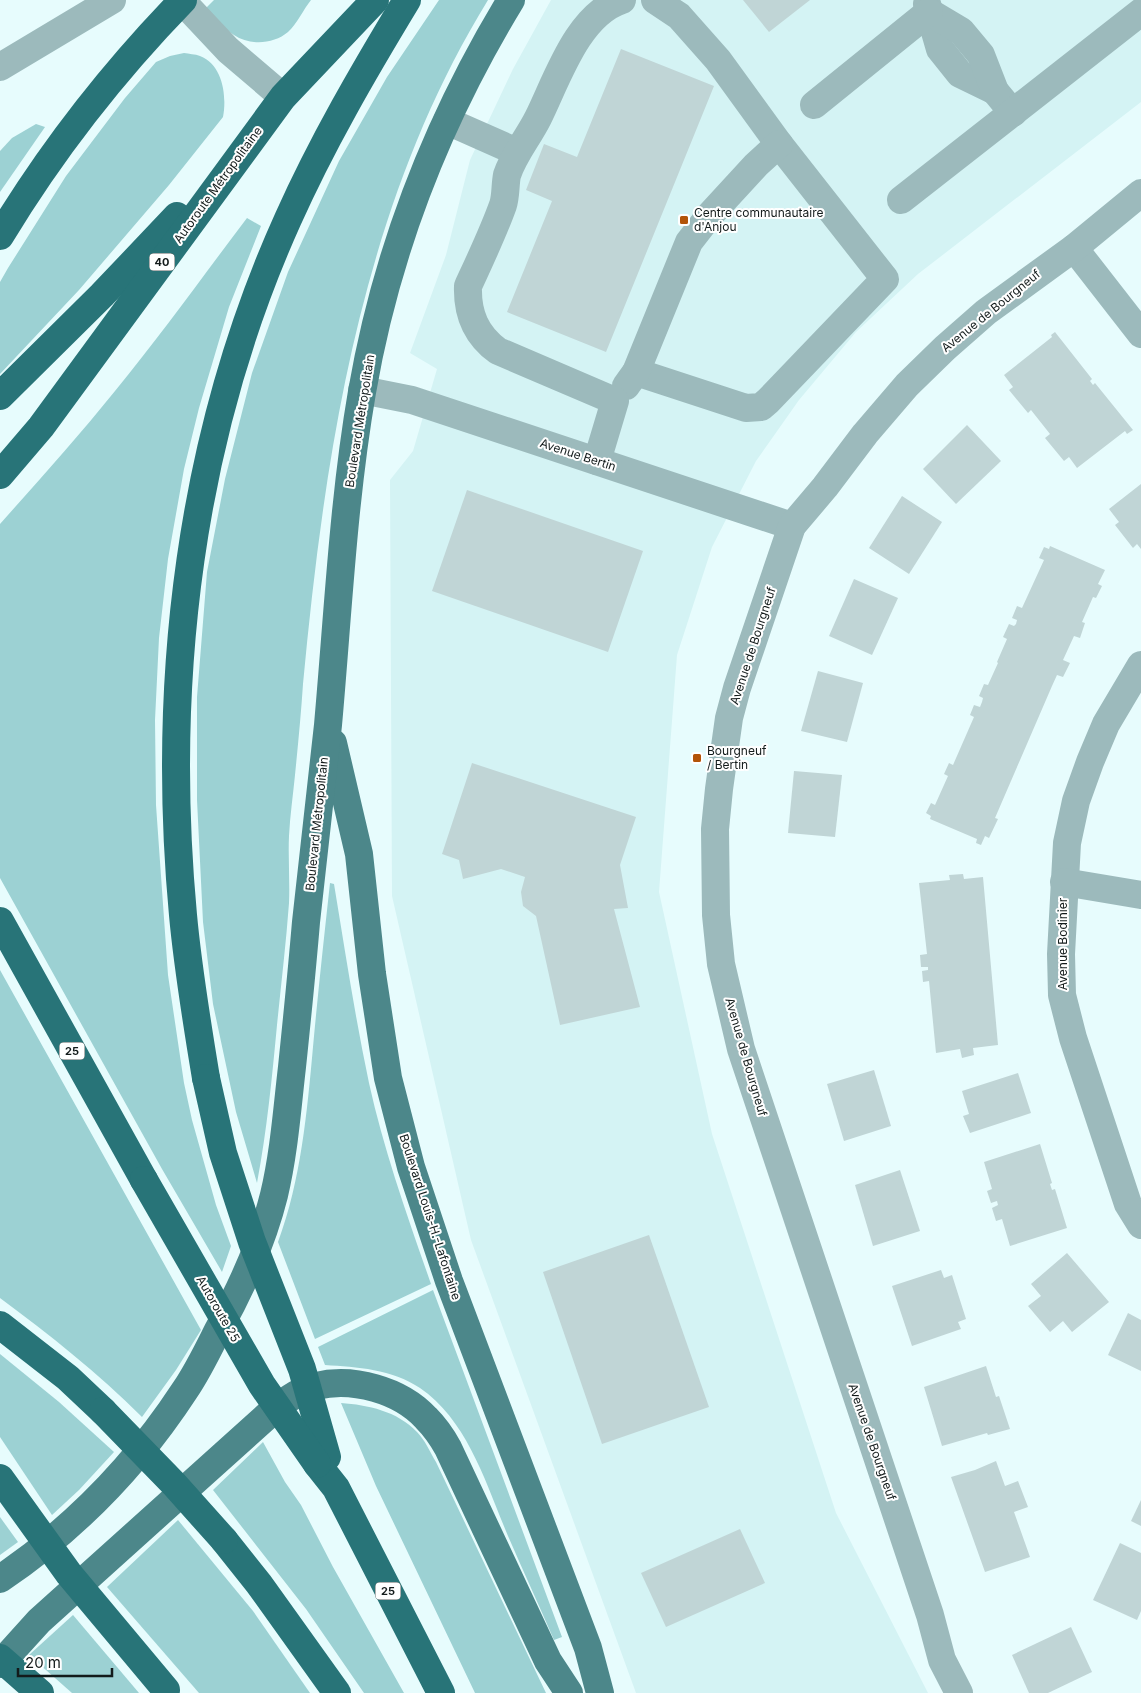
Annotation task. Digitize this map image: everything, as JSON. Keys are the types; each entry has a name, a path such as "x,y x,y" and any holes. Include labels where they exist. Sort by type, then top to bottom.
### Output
{"highway":[{"path":"0,236 43,170 99,93 182,0"},
{"name":"Autoroute Métropolitaine","path":"0,475 41,427 283,97 374,0"},
{"path":"322,1460 302,1369 252,1242 223,1153 206,1078 191,990 183,914 177,772 178,696 183,611 196,520 218,418 249,316 288,219 310,172 407,0"},
{"path":"0,396 159,236 283,97"},
{"name":"Autoroute 25","path":"0,921 144,1180 262,1385 322,1460"},
{"path":"0,1325 54,1367 103,1411 174,1484 224,1540 264,1591 336,1693"},
{"name":"25","path":"322,1460 441,1693"},
{"path":"0,1478 69,1574 167,1691"},
{"path":"0,1658 40,1693"}],"main road":[{"name":"Boulevard Métropolitain","path":"0,1580 51,1542 112,1484 159,1426 185,1390 239,1293 274,1195 287,1117 328,723 335,624 349,489 362,390 390,272 418,190 447,121 474,65 511,0"},
{"name":"Boulevard Louis-H.-Lafontaine","path":"328,723 359,854 372,974 386,1068 411,1168 449,1281 588,1648 600,1693"},
{"path":"0,1664 39,1621 268,1415 285,1401 302,1392 317,1386 338,1384 366,1387 393,1395 410,1404 425,1416 438,1431 448,1448 548,1662 569,1693"}],"street":[{"path":"0,67 112,0"},
{"path":"182,0 228,50 283,97"},
{"path":"615,402 498,351 489,345 473,323 469,309 468,286 503,204 507,176 517,152 537,120 561,68 580,36 598,15 608,6 622,0"},
{"path":"636,372 746,408 761,406 768,401 885,279 779,144 718,60 679,16 655,0"},
{"path":"814,105 928,6 940,49 960,74 995,91 1013,113"},
{"path":"901,200 1141,12"},
{"path":"447,121 517,152"},
{"path":"597,461 615,402 636,372 689,242 756,165 779,144"},
{"name":"Avenue de Bourgneuf","path":"959,1693 942,1660 930,1615 744,1058 730,1006 721,964 716,915 715,829 718,790 728,727 737,688 792,526 825,487 865,434 907,385 945,348 986,312 1074,248 1141,193"},
{"path":"1074,248 1141,334"},
{"name":"Avenue Bertin","path":"362,390 412,400 792,526"},
{"name":"Avenue Bodinier","path":"1141,665 1106,724 1090,762 1074,810 1067,843 1061,954 1062,995 1073,1038 1128,1204 1141,1225"},
{"path":"1064,882 1141,895"}],"shaded area":[{"path":"214,0 311,0 288,32 276,39 254,42 240,39 219,23 206,8"},
{"path":"439,0 488,0 445,79 409,160 380,245 356,331 338,418 323,507 312,596 289,828 289,895 286,934 269,1104 257,1183 236,1112 213,1004 203,922 197,800 197,697 207,572 225,479 252,373 288,272 339,161 387,77"},
{"path":"551,0 1141,0 1141,102 918,274 856,332 799,400 756,461 712,547 677,655 659,892 712,1134 836,1513 928,1693 636,1693 471,1240 392,896 390,480 413,451 437,369 410,353 446,255 470,160 513,69"},
{"path":"184,53 198,55 208,60 214,66 224,91 223,117 169,185 79,290 0,374 0,282 8,268 66,176 125,98 156,62"},
{"path":"36,124 45,127 0,192 0,151 12,138"},
{"path":"247,218 261,226 229,307 199,408 184,469 168,559 159,638 155,720 156,805 168,975 184,1083 192,1120 216,1205 231,1246 222,1272 162,1169 0,878 0,524 73,442 132,370"},
{"path":"330,883 334,884 350,984 375,1108 397,1184 431,1284 315,1339 278,1242 292,1195 302,1146"},
{"path":"0,970 201,1330 176,1370 142,1417 73,1355 0,1298"},
{"path":"433,1290 562,1637 554,1640 474,1455 451,1418 437,1402 420,1388 398,1377 362,1368 325,1365 318,1347"},
{"path":"0,1354 59,1402 114,1452 79,1490 52,1515 0,1437"},
{"path":"341,1403 361,1405 391,1414 409,1425 422,1439 436,1462 546,1693 475,1693 376,1486"},
{"path":"263,1442 285,1482 301,1505 333,1567 404,1693 364,1693 306,1609 213,1490"},
{"path":"0,1517 18,1542 0,1555"},
{"path":"178,1520 253,1611 310,1693 199,1693 107,1587"},
{"path":"73,1615 139,1693 72,1693 29,1655"}],"building":[{"path":"743,0 810,0 769,32"},
{"path":"621,49 714,86 606,352 507,312 552,201 526,190 544,144 577,157"},
{"path":"1055,332 1092,379 1090,381 1093,385 1095,383 1133,430 1127,434 1125,431 1077,468 1069,457 1064,461 1045,438 1050,434 1031,410 1028,413 1009,390 1013,387 1004,375 1052,337 1051,335"},
{"path":"967,425 1001,461 956,504 923,469"},
{"path":"1141,484 1141,549 1137,544 1133,548 1115,525 1119,522 1109,509"},
{"path":"467,490 643,551 608,652 432,591"},
{"path":"902,496 942,522 909,574 869,548"},
{"path":"1050,546 1105,570 1098,584 1102,586 1096,598 1093,597 1082,622 1085,623 1080,638 1074,636 1063,660 1070,663 1063,677 1057,675 995,818 998,819 989,838 985,836 981,845 976,843 977,839 930,819 931,816 926,813 931,803 935,805 948,776 944,774 949,763 953,765 974,717 970,715 974,705 980,707 983,698 979,696 984,684 988,685 998,663 1007,639 1003,637 1009,624 1014,626 1016,624 1017,620 1012,618 1017,606 1022,608 1044,560 1039,558 1044,547 1049,549"},
{"path":"854,579 898,598 872,655 829,636"},
{"path":"818,671 863,683 847,742 801,731"},
{"path":"472,763 636,817 620,865 628,908 614,909 640,1007 560,1025 536,916 523,906 521,892 525,877 501,869 463,879 459,860 442,854"},
{"path":"794,771 842,775 835,837 788,833"},
{"path":"963,874 964,879 983,877 998,1045 973,1048 974,1055 962,1058 960,1049 936,1053 929,981 923,982 922,971 928,970 928,967 921,967 920,955 927,954 919,883 950,880 949,875"},
{"path":"874,1070 891,1126 844,1141 827,1084"},
{"path":"1018,1073 1031,1113 970,1133 963,1116 969,1114 962,1091"},
{"path":"1040,1144 1052,1183 1050,1184 1052,1190 1055,1189 1067,1228 1010,1246 1002,1219 996,1221 992,1208 998,1205 997,1201 991,1203 987,1191 992,1189 984,1162"},
{"path":"900,1170 920,1231 873,1246 855,1185"},
{"path":"649,1235 709,1407 602,1444 543,1272"},
{"path":"1067,1253 1109,1302 1072,1332 1063,1321 1050,1332 1028,1306 1041,1296 1031,1284"},
{"path":"941,1270 944,1278 952,1275 966,1319 958,1322 961,1329 912,1346 892,1286"},
{"path":"1128,1313 1141,1320 1141,1371 1108,1355"},
{"path":"986,1366 996,1397 999,1396 1010,1429 988,1435 987,1433 942,1446 924,1387"},
{"path":"996,1461 1005,1486 1018,1481 1028,1507 1014,1512 1030,1557 985,1572 951,1477"},
{"path":"1141,1500 1141,1526 1131,1521"},
{"path":"740,1529 765,1583 666,1627 641,1573"},
{"path":"1120,1543 1141,1553 1141,1611 1137,1620 1093,1600"},
{"path":"1071,1627 1092,1672 1048,1693 1029,1693 1012,1655"}],"place":[{"name":"Centre communautaire d'Anjou","path":"684,220"},
{"name":"Bourgneuf / Bertin","path":"697,758"}]}
